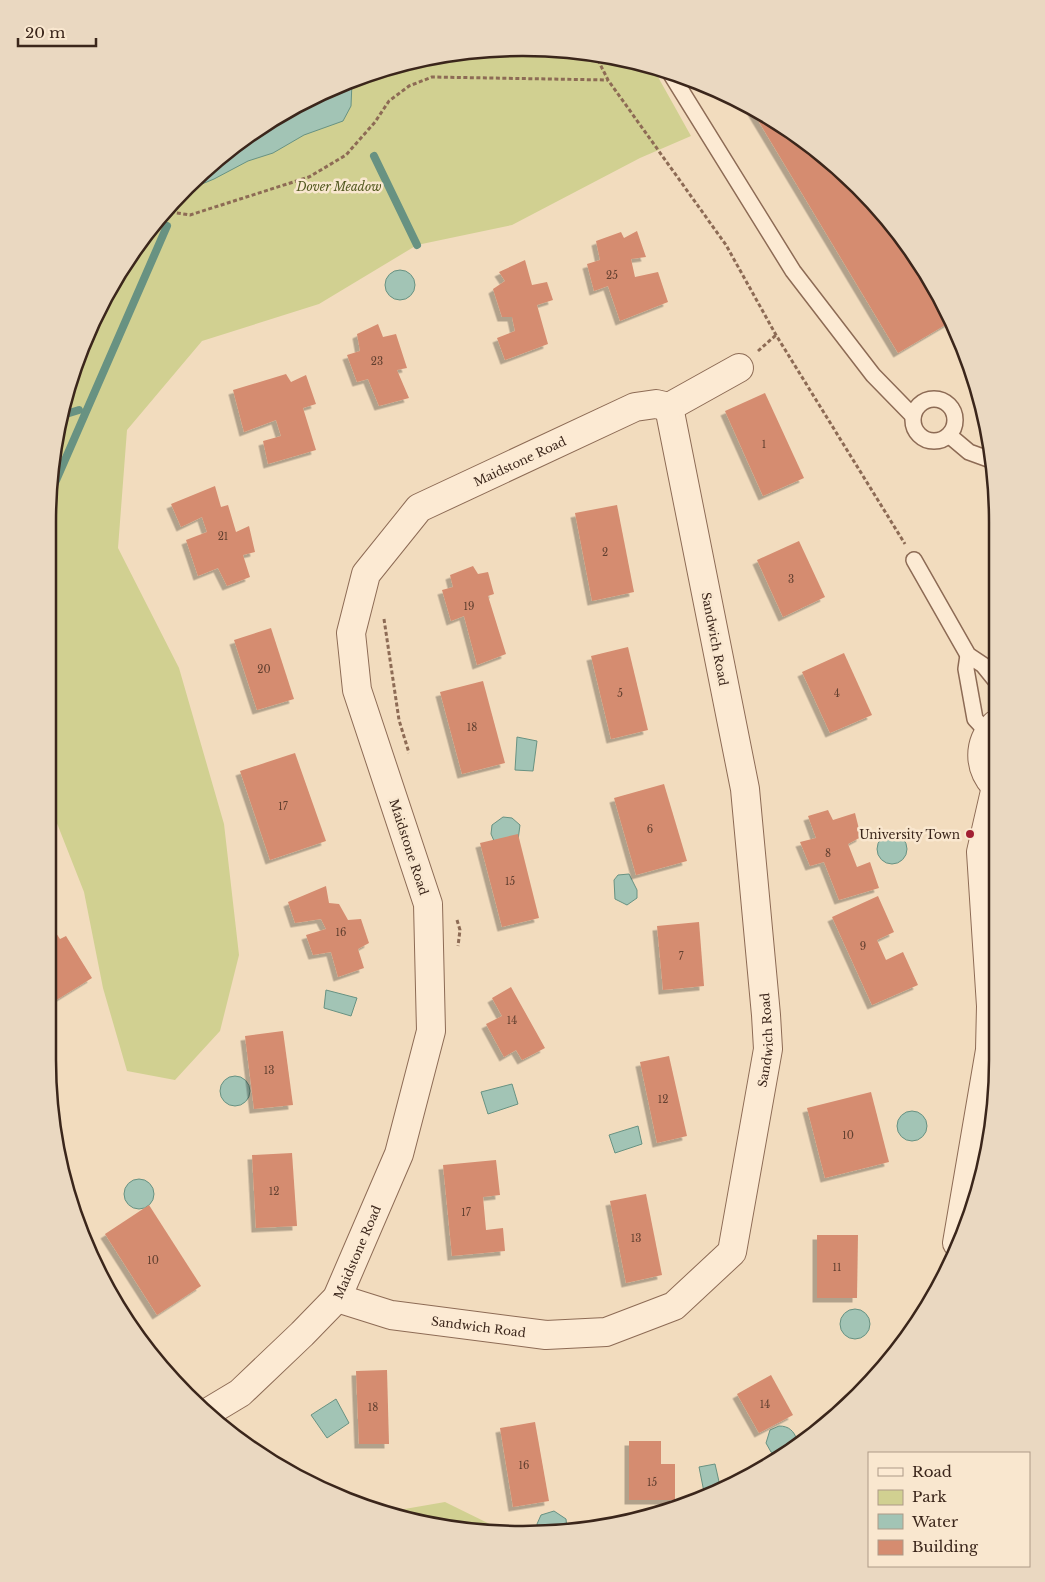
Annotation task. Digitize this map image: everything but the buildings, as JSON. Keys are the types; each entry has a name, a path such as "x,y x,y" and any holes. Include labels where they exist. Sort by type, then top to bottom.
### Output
{"street":[{"path":"669,407 738,368"},
{"name":"Maidstone Road","path":"214,1409 240,1393 337,1298 399,1154 431,1031 428,904 357,690 351,632 366,574 418,508 635,407 656,404 669,407"},
{"name":"Sandwich Road","path":"337,1298 391,1315 460,1325 546,1335 606,1332 674,1306 732,1252 768,1049 766,1015 745,789 669,407"},
{"path":"989,737 982,755 989,779"},
{"path":"989,817 981,852 989,965"},
{"path":"966,1204 989,1057"}],"lane":[{"path":"676,83 793,271 873,375 913,416 915,430 925,439 939,441 950,436 956,419 952,409 944,401 933,399 920,404 913,416"},
{"path":"950,436 969,452 984,458"},
{"path":"914,560 968,655 983,665 989,672"},
{"path":"968,655 966,669 975,719 989,727"}],"path":[{"path":"599,63 608,80 726,245 776,335 914,560"},
{"path":"174,213 190,216 309,177 346,155 375,122 389,101 409,86 432,77 608,80"}],"green space":[{"name":"Dover Meadow","path":"522,56 583,60 613,65 658,77 691,136 640,158 512,225 417,245 319,304 202,341 127,430 118,548 179,668 224,824 239,955 220,1031 175,1080 127,1071 103,988 84,892 56,821 57,492 65,432 81,373 104,316 135,263 172,215 215,172 239,153 263,135 316,104 373,81 432,65 492,57"},
{"path":"445,1502 492,1525 432,1517 401,1510"}],"water":[{"path":"352,89 351,106 343,121 304,135 273,153 248,161 203,184 263,135 316,104"},
{"path":"400,270 411,274 415,285 411,296 400,300 389,296 385,285 389,274"},
{"path":"517,737 537,741 533,771 515,770"},
{"path":"503,817 512,818 520,825 518,840 495,843 491,834 492,825"},
{"path":"892,834 903,838 907,849 903,860 892,864 881,860 877,849 881,838"},
{"path":"629,874 637,890 637,898 627,905 615,899 614,880 618,875"},
{"path":"326,990 357,998 351,1016 324,1008"},
{"path":"235,1076 246,1080 250,1091 246,1102 235,1106 224,1102 220,1091 224,1080"},
{"path":"512,1084 518,1104 488,1114 481,1092"},
{"path":"912,1111 923,1115 927,1126 923,1137 912,1141 901,1137 897,1126 901,1115"},
{"path":"638,1126 642,1144 615,1153 609,1135"},
{"path":"139,1179 150,1183 154,1194 150,1205 139,1209 128,1205 124,1194 128,1183"},
{"path":"855,1309 866,1313 870,1324 866,1335 855,1339 844,1335 840,1324 844,1313"},
{"path":"336,1399 349,1423 327,1438 311,1415"},
{"path":"779,1426 786,1427 791,1430 795,1437 772,1453 766,1443 770,1430"},
{"path":"715,1464 719,1482 703,1489 699,1467"},
{"path":"554,1511 566,1519 566,1524 537,1526 541,1515"}],"waterway":[{"path":"374,156 417,245"},
{"path":"59,474 167,226"},
{"path":"69,413 79,410"}],"place":[{"name":"University Town","path":"970,834"}]}
